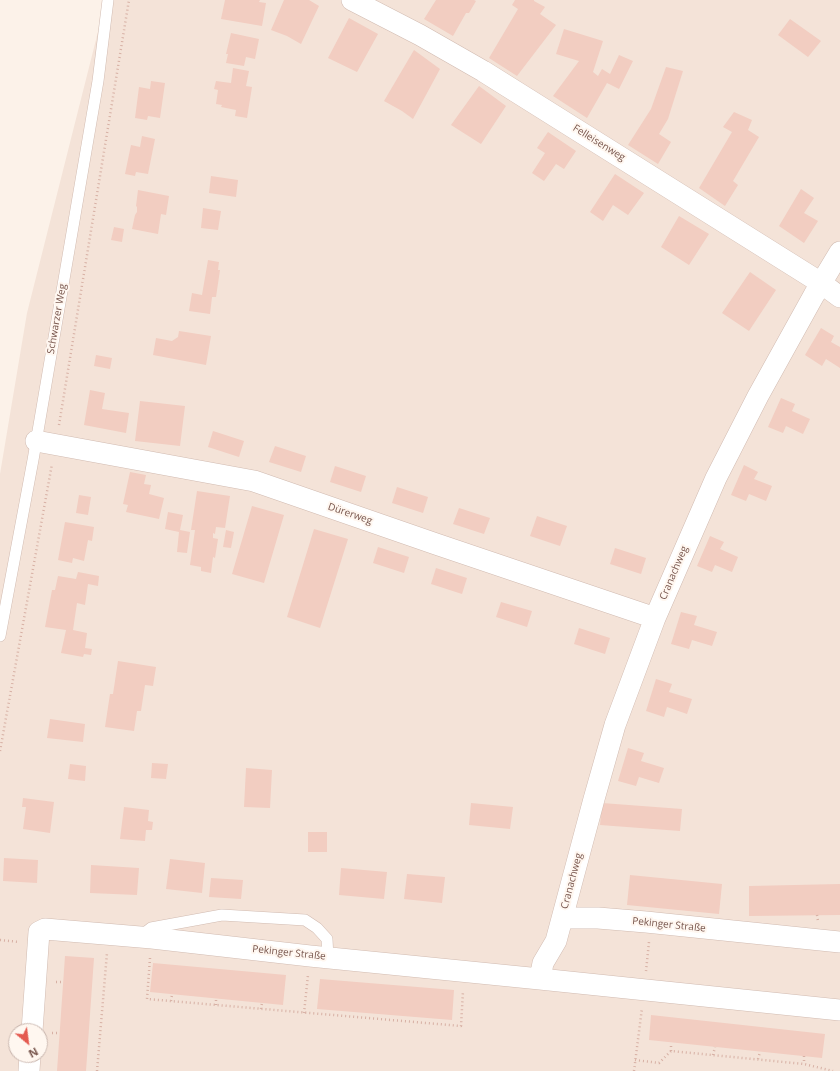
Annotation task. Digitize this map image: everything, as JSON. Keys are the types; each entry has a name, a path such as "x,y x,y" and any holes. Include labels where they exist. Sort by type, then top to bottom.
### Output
{"street":[{"name":"Felleisenweg","path":"352,0 420,35 483,71 821,283 840,297"},
{"name":"Cranachweg","path":"563,918 615,725 655,618 716,478 758,396 840,252"},
{"name":"Dürerweg","path":"46,443 254,481 655,618"},
{"name":"Pekinger Straße","path":"563,918 598,918 646,922 840,942"},
{"path":"540,979 543,963 556,941 563,918"},
{"name":"Pekinger Straße","path":"33,1023 39,932 44,929 145,938 840,1010"}],"lane":[{"name":"Schwarzer Weg","path":"0,636 46,443 98,81 108,0"},
{"path":"145,938 151,928 222,915 305,920 317,928 327,940 319,957"}],"path":[{"path":"0,751 46,443 129,0"},
{"path":"96,1071 109,935"},
{"path":"145,938 147,999 461,1026 463,992"},
{"path":"304,1012 319,957"},
{"path":"646,965 647,957"},
{"path":"634,1071 644,989"},
{"path":"171,1002 172,995"},
{"path":"216,998 216,1005"},
{"path":"261,1009 262,1003"},
{"path":"340,1010 340,1016"},
{"path":"384,1019 385,1014"},
{"path":"431,1018 431,1023"},
{"path":"635,1060 660,1063 671,1051 672,1042"},
{"path":"713,1055 715,1047"},
{"path":"671,1051 804,1064 833,1071"},
{"path":"758,1059 760,1052"},
{"path":"804,1056 804,1064"}],"shaded area":[{"path":"106,0 840,0 840,1071 0,1071 0,474 27,313"}],"building":[{"path":"225,0 260,0 259,2 266,3 262,26 221,19"},
{"path":"284,0 309,0 319,6 301,44 287,36 271,30"},
{"path":"436,0 476,1 469,13 466,13 453,36 424,19"},
{"path":"515,0 534,0 545,7 540,14 556,25 517,76 489,58 518,9 512,5"},
{"path":"349,18 378,34 357,72 328,58"},
{"path":"790,19 821,41 808,57 778,35"},
{"path":"564,29 603,41 593,72 598,76 602,69 610,74 619,55 633,61 619,89 607,83 587,118 553,96 579,61 556,54"},
{"path":"231,33 259,39 255,59 246,57 244,66 226,63 228,54 226,54"},
{"path":"414,50 440,69 413,119 384,101"},
{"path":"666,67 683,71 668,119 659,134 671,142 658,164 628,145 651,109"},
{"path":"233,68 249,71 246,86 252,87 247,118 235,116 236,110 221,107 222,105 216,104 218,90 214,89 216,81 231,83"},
{"path":"151,81 165,83 160,118 148,116 147,120 135,118 139,87 150,89"},
{"path":"479,86 506,106 481,144 451,125"},
{"path":"734,112 752,120 748,130 759,137 733,181 738,185 725,206 699,188 732,132 723,127"},
{"path":"548,132 576,151 564,169 556,164 544,181 532,173 545,153 537,148"},
{"path":"142,136 155,139 148,174 136,172 135,176 125,174 131,145 140,147"},
{"path":"615,174 644,193 628,215 613,205 603,221 590,212"},
{"path":"211,176 238,180 236,197 209,193"},
{"path":"801,189 814,198 804,213 818,221 804,243 779,226"},
{"path":"138,190 169,196 166,215 161,214 158,234 132,229 137,212 136,206"},
{"path":"203,208 221,211 218,230 201,228"},
{"path":"679,216 709,234 689,265 661,247"},
{"path":"114,227 124,229 122,242 111,240"},
{"path":"208,260 219,262 218,270 220,270 216,297 212,297 210,314 189,311 192,293 202,295"},
{"path":"750,272 776,290 749,331 722,313"},
{"path":"821,328 834,336 831,342 840,347 840,368 826,359 822,366 805,355"},
{"path":"179,331 211,336 206,365 153,355 156,338 172,341 178,337"},
{"path":"96,355 112,358 110,369 94,366"},
{"path":"90,390 105,393 102,409 129,413 126,433 84,425"},
{"path":"781,398 795,404 792,411 810,419 803,434 786,426 783,433 768,427"},
{"path":"140,401 185,406 180,446 135,441"},
{"path":"213,431 244,441 239,457 208,447"},
{"path":"275,446 306,456 301,472 269,462"},
{"path":"744,465 758,472 754,479 772,486 766,501 749,494 746,501 731,495"},
{"path":"335,466 366,476 361,492 330,482"},
{"path":"130,472 146,475 144,484 151,485 149,494 164,498 159,519 126,512 128,505 123,504"},
{"path":"397,487 428,497 423,513 392,503"},
{"path":"197,491 230,496 225,528 216,527 215,534 213,533 213,538 218,539 215,558 213,557 211,573 201,571 201,567 190,565 195,530 191,530"},
{"path":"79,495 91,497 88,515 76,513"},
{"path":"252,506 284,515 264,583 232,574"},
{"path":"459,508 490,518 484,534 453,524"},
{"path":"168,512 183,515 180,530 190,532 187,553 177,552 179,532 165,529"},
{"path":"537,516 567,526 560,546 530,536"},
{"path":"65,522 94,527 92,541 88,540 84,561 73,558 72,563 58,560"},
{"path":"314,529 348,539 320,628 287,617"},
{"path":"226,530 234,532 231,548 223,547"},
{"path":"710,536 724,542 720,549 738,557 732,572 715,565 712,572 697,566"},
{"path":"378,547 409,557 404,573 373,563"},
{"path":"615,548 646,558 641,574 610,564"},
{"path":"436,568 467,578 462,594 431,584"},
{"path":"78,572 99,576 98,586 88,584 85,605 77,603 73,630 87,633 85,648 92,649 91,655 84,654 83,657 61,653 66,630 45,627 52,590 55,590 58,576 76,579"},
{"path":"501,602 532,611 527,627 496,617"},
{"path":"681,612 697,616 694,625 717,632 712,646 692,640 689,649 671,644"},
{"path":"579,628 610,638 605,654 574,644"},
{"path":"118,661 156,667 153,686 145,685 141,711 137,711 134,731 105,727 110,694 113,694"},
{"path":"656,679 672,684 669,692 692,699 687,714 667,707 664,717 646,711"},
{"path":"50,719 85,724 83,742 47,738"},
{"path":"628,748 644,753 641,761 664,768 659,783 639,777 636,786 618,781"},
{"path":"152,763 168,764 166,779 151,778"},
{"path":"70,764 86,766 85,781 68,779"},
{"path":"246,768 272,770 270,808 244,807"},
{"path":"23,798 54,802 50,833 23,829 26,807 22,807"},
{"path":"471,803 513,807 510,829 469,825"},
{"path":"602,803 682,809 680,831 600,825"},
{"path":"124,807 149,810 148,821 153,822 152,830 146,830 145,841 120,839"},
{"path":"308,832 327,832 327,852 308,852"},
{"path":"4,858 38,860 37,883 3,881"},
{"path":"170,859 205,863 202,893 166,889"},
{"path":"91,865 139,868 137,895 90,893"},
{"path":"341,868 387,872 384,899 339,895"},
{"path":"407,874 445,877 442,903 404,899"},
{"path":"630,875 722,884 719,914 627,905"},
{"path":"211,878 243,880 241,899 209,897"},
{"path":"840,884 840,915 749,916 749,886"},
{"path":"65,956 94,958 86,1071 57,1071"},
{"path":"153,963 286,975 283,1005 150,992"},
{"path":"320,979 454,990 452,1020 317,1009"},
{"path":"651,1015 825,1034 822,1058 649,1040"}]}
